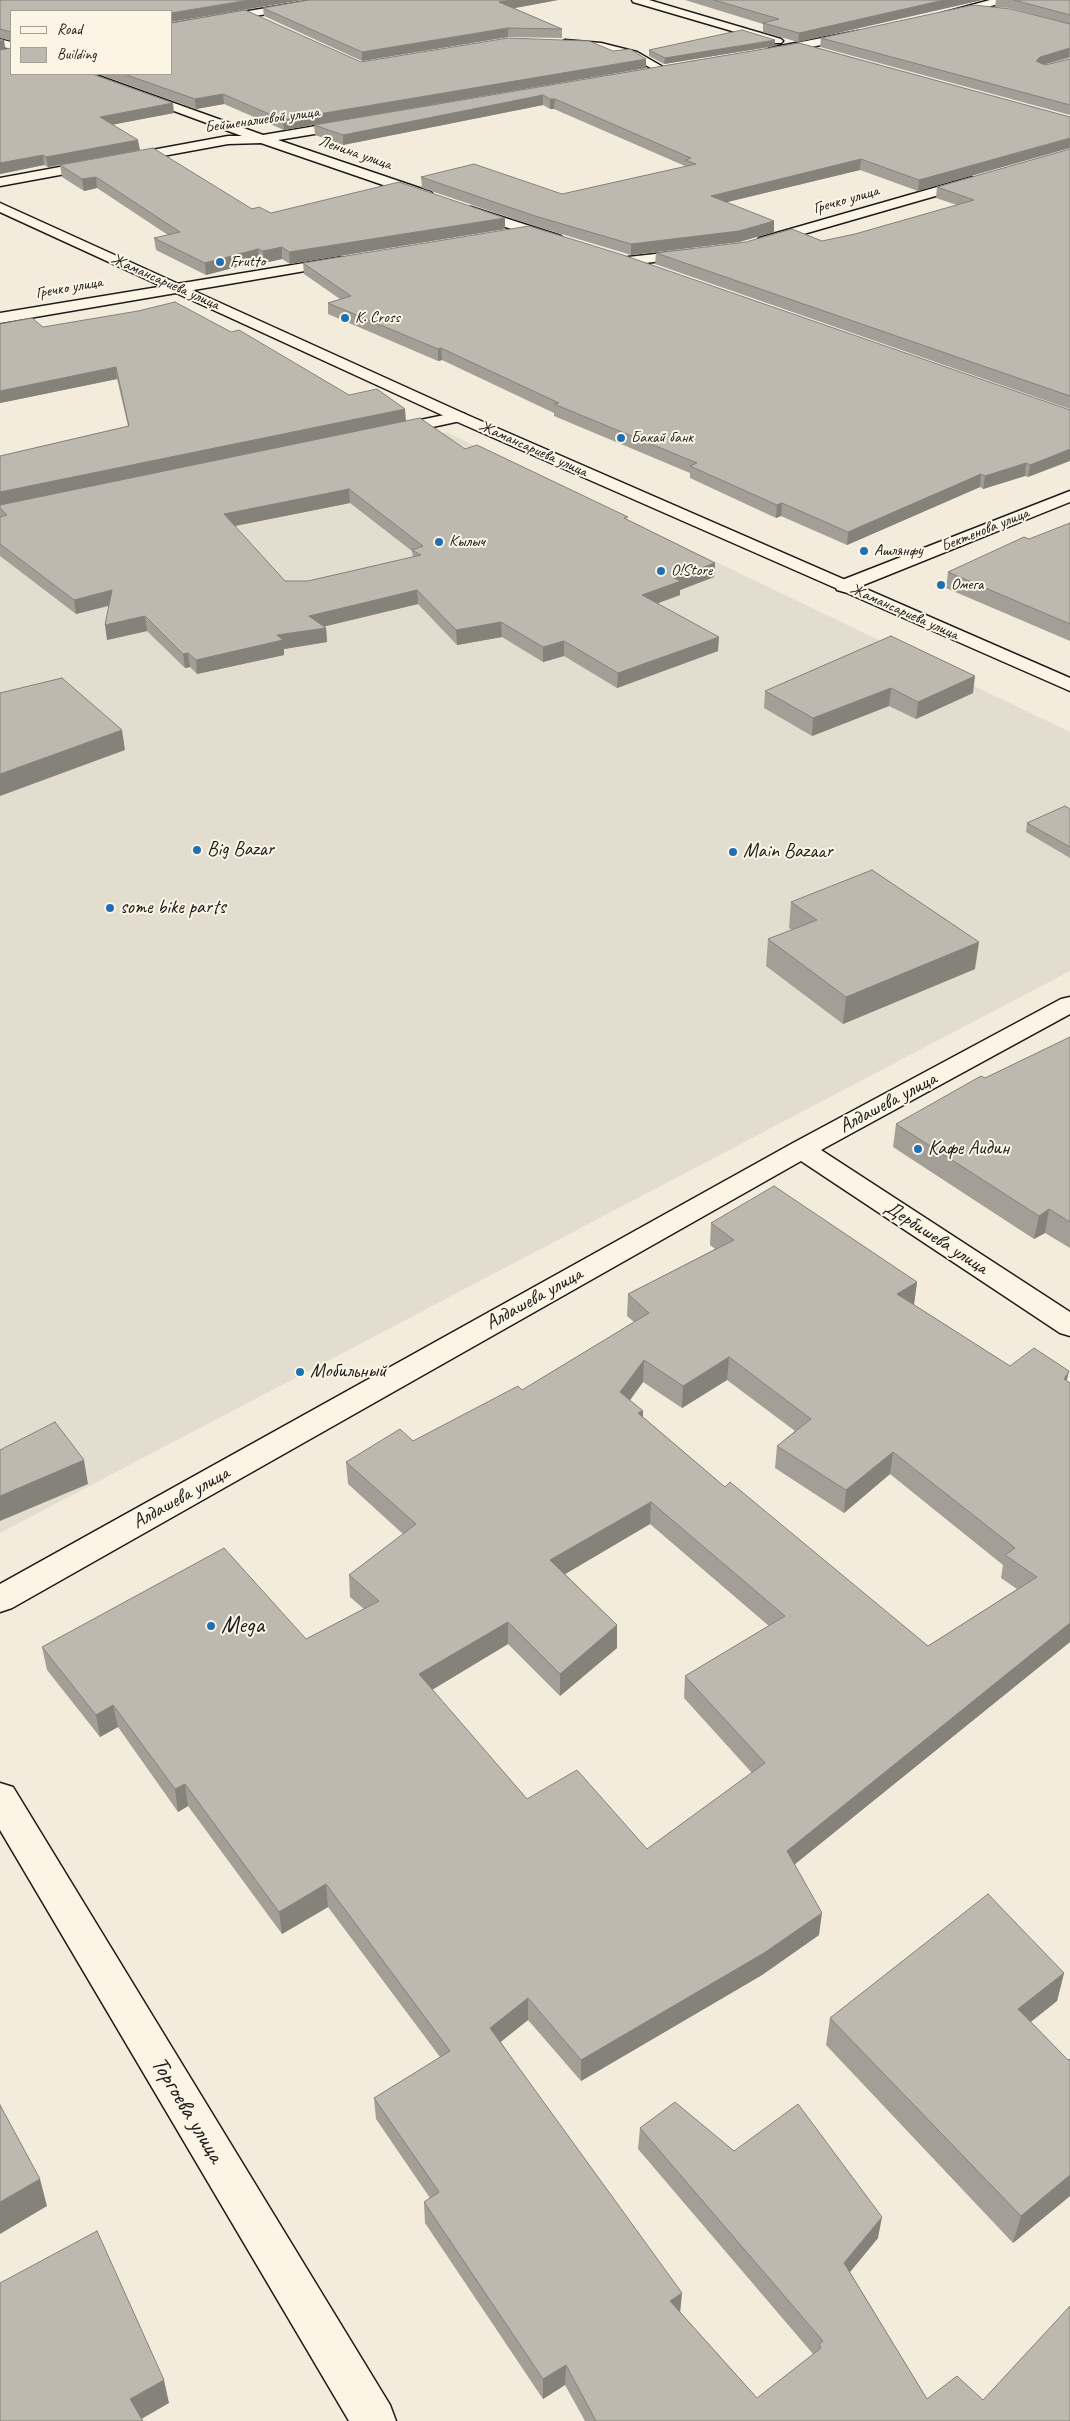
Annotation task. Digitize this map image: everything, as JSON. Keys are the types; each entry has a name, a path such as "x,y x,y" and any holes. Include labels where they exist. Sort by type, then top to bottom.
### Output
{"street":[{"path":"172,27 333,0"},
{"path":"637,0 826,55"},
{"path":"932,18 970,10 1002,0"},
{"path":"944,2 970,10 1002,13"},
{"path":"247,14 269,24"},
{"path":"760,53 798,47 874,30"},
{"path":"557,42 602,46 633,54 669,70 645,74"},
{"name":"Ленина улица","path":"86,75 262,139 437,199"},
{"name":"Бейшеналиевой улица","path":"0,182 228,140 262,139 360,123"},
{"name":"Гречко улица","path":"750,245 985,178"},
{"path":"456,206 565,242"},
{"name":"Жамансариева улица","path":"0,207 459,417 1070,685"},
{"path":"500,236 529,231"},
{"path":"628,261 703,252"},
{"path":"610,256 663,274"},
{"name":"Гречко улица","path":"0,318 353,259"},
{"path":"372,435 459,417"},
{"name":"Бектенова улица","path":"844,586 1070,496"},
{"name":"Алдашева улица","path":"0,1599 802,1149 1070,1004"},
{"name":"Дербишева улица","path":"802,1149 1070,1326"},
{"name":"Торгоева улица","path":"0,1798 374,2421"}],"shaded area":[{"path":"446,432 1070,732 1070,971 0,1533 0,526"}],"building":[{"path":"0,0 249,0 172,13 172,10 10,10 10,32 0,29"},
{"path":"309,0 511,0 499,2 562,29 508,28 362,52 263,8"},
{"path":"714,0 944,0 799,33 763,23 779,19"},
{"path":"1014,0 1070,0 1070,15"},
{"path":"973,5 1011,9 1070,24 1070,48 1040,57 1036,61 1045,65 1070,59 1070,105 821,38"},
{"path":"245,10 361,62 508,38 589,41 613,51 630,49 646,59 283,120 223,94 195,99 127,75 172,75 172,23"},
{"path":"742,30 775,40 665,58 649,50"},
{"path":"799,43 1070,117 1070,138 919,180 861,159 711,196 774,221 739,231 631,244 535,216 421,177 474,164 562,194 696,164 685,160 691,158 555,99 550,99 543,95 343,135 314,125"},
{"path":"10,48 10,75 95,75 173,103 100,117 138,140 46,157 43,155 0,163 0,50"},
{"path":"153,148 252,209 259,207 271,213 399,182 505,218 289,252 282,247 263,251 258,249 205,263 154,238 180,232 96,177 82,179 60,165"},
{"path":"1070,149 1070,396 656,253 746,242 792,229 822,241 855,234 974,200 937,187"},
{"path":"529,226 623,255 1070,410 1070,449 1030,465 1026,463 985,476 981,474 848,532 782,503 777,505 690,466 697,463 554,404 559,403 441,348 438,349 328,303 351,296 303,263"},
{"path":"175,302 231,332 239,330 349,395 377,389 405,409 0,492 0,456 129,426 116,367 0,391 0,324 32,318 43,327 138,311"},
{"path":"420,418 465,449 477,445 628,517 624,518 715,563 674,578 681,581 642,595 719,637 618,673 564,641 543,647 501,622 456,630 417,590 309,616 326,628 277,635 283,640 196,660 188,653 183,654 145,616 105,625 112,590 74,600 0,544 0,517 7,515 0,508 0,505","holes":["349,489 423,546 412,550 421,555 308,581 285,581 224,514"]},
{"path":"1070,523 1070,624 948,572 1024,537 1029,539"},
{"path":"891,636 975,676 918,702 891,688 813,718 765,691"},
{"path":"62,678 122,730 0,774 0,693"},
{"path":"1065,806 1070,809 1070,847 1027,823"},
{"path":"872,870 979,942 846,997 768,939 817,920 791,902"},
{"path":"1070,1037 1070,1222 1049,1209 1039,1216 896,1124 981,1076 985,1078"},
{"path":"774,1186 917,1282 897,1294 1010,1366 1034,1348 1069,1371 1064,1379 1070,1383 1070,1623 787,1851 822,1913 764,1953 581,2060 528,1998 490,2028 682,2293 670,2301 757,2398 821,2348 819,2344 823,2341 640,2128 675,2102 734,2151 798,2104 882,2217 844,2263 927,2399 957,2376 983,2400 1070,2306 1070,2421 596,2421 566,2365 543,2379 424,2202 439,2192 374,2098 450,2051 326,1884 279,1912 185,1784 175,1789 113,1705 96,1715 42,1647 224,1548 306,1639 379,1601 349,1575 416,1524 346,1462 400,1429 413,1441 518,1386 522,1390 649,1313 628,1294 734,1240 711,1223","holes":["729,1357 811,1419 777,1446 846,1490 893,1452 1015,1548 1005,1555 1037,1577 928,1646 730,1482 725,1487 638,1413 643,1411 620,1392 644,1360 683,1386","651,1502 785,1616 685,1676 765,1763 647,1849 577,1770 527,1799 419,1674 508,1622 560,1674 617,1625 550,1560"]},
{"path":"55,1422 84,1460 0,1496 0,1450"},
{"path":"988,1894 1064,1973 1018,2009 1068,2060 1070,2059 1070,2175 1021,2216 830,2018"},
{"path":"0,2105 40,2179 0,2202"},
{"path":"97,2231 164,2380 130,2399 143,2421 0,2421 0,2283"}],"place":[{"name":"Frutto","path":"220,262"},
{"name":"K. Cross","path":"345,318"},
{"name":"Бакай банк","path":"621,438"},
{"name":"Кылыч","path":"439,542"},
{"name":"Ашлянфу","path":"864,551"},
{"name":"O!Store","path":"661,571"},
{"name":"Омега","path":"941,585"},
{"name":"Big Bazar","path":"197,850"},
{"name":"Main Bazaar","path":"733,852"},
{"name":"some bike parts","path":"110,908"},
{"name":"Кафе Аидин","path":"918,1149"},
{"name":"Мобильный","path":"300,1372"},
{"name":"Mega","path":"211,1626"}]}
